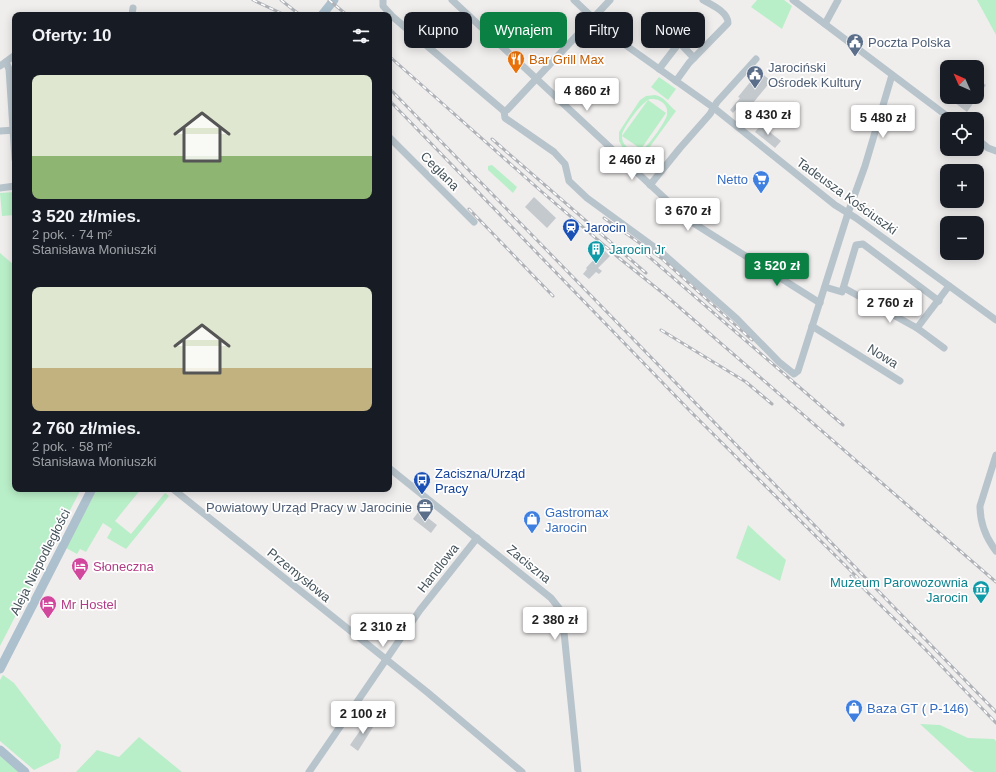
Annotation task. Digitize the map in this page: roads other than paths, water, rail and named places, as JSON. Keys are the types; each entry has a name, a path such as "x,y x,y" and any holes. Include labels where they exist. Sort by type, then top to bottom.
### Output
{"main road":[{"path":"324,12 334,0"},
{"name":"Aleja Niepodległości","path":"0,669 90,492"},
{"path":"0,750 25,772"}],"street":[{"path":"383,0 383,6 388,12"},
{"path":"452,0 680,213 697,226 820,303"},
{"name":"Tadeusza Kościuszki","path":"574,0 587,12"},
{"path":"599,12 610,0"},
{"path":"676,81 694,58 726,27 729,21 723,12 703,0"},
{"path":"793,0 942,112"},
{"path":"825,24 838,0"},
{"path":"392,16 504,111 505,118 543,143 565,164 569,181 587,198 661,252 737,318 779,362 794,374 798,371 863,170 892,74"},
{"path":"504,111 507,110 575,37"},
{"name":"Tadeusza Kościuszki","path":"630,48 714,108 824,196 996,320"},
{"path":"659,69 675,48"},
{"path":"684,48 694,58"},
{"path":"12,57 3,64 9,69 12,106"},
{"path":"650,185 714,108 717,102 756,59"},
{"path":"0,131 12,130"},
{"name":"Ceglana","path":"392,140 474,222"},
{"path":"984,145 996,151"},
{"path":"0,188 12,186"},
{"path":"825,287 842,292 856,245 863,244 939,301"},
{"path":"917,328 950,286"},
{"path":"844,288 917,328 944,348"},
{"name":"Nowa","path":"812,326 900,380"},
{"path":"996,455 980,506 980,514 989,542 996,551"},
{"name":"Zaciszna","path":"392,470 551,598 562,612 578,772"},
{"name":"Przemysłowa","path":"176,492 386,660 522,772"},
{"name":"Handlowa","path":"309,772 420,610 477,538"}],"railway":[{"path":"253,0 279,12"},
{"path":"281,0 296,12"},
{"path":"329,0 343,12"},
{"path":"392,59 542,192 619,258 664,294 996,582"},
{"path":"392,91 996,712"},
{"path":"392,103 691,412 858,578"},
{"path":"492,139 646,273"},
{"path":"469,209 553,296"},
{"path":"604,218 661,258 752,340"},
{"path":"640,249 843,425"},
{"path":"661,330 746,382 772,404"},
{"path":"851,576 925,649 996,723"}],"place":[{"name":"Poczta Polska","path":"855,57"},
{"name":"Bar Grill Max","path":"516,74"},
{"name":"Jarociński Ośrodek Kultury","path":"755,89"},
{"name":"Netto","path":"761,194"},
{"name":"Jarocin","path":"571,242"},
{"name":"Jarocin Jr","path":"596,264"},
{"name":"Zaciszna/Urząd Pracy","path":"422,495"},
{"name":"Powiatowy Urząd Pracy w Jarocinie","path":"425,522"},
{"name":"Gastromax Jarocin","path":"532,534"},
{"name":"Słoneczna","path":"80,581"},
{"name":"Muzeum Parowozownia Jarocin","path":"981,604"},
{"name":"Mr Hostel","path":"48,619"},
{"name":"Baza GT ( P-146)","path":"854,723"}]}
